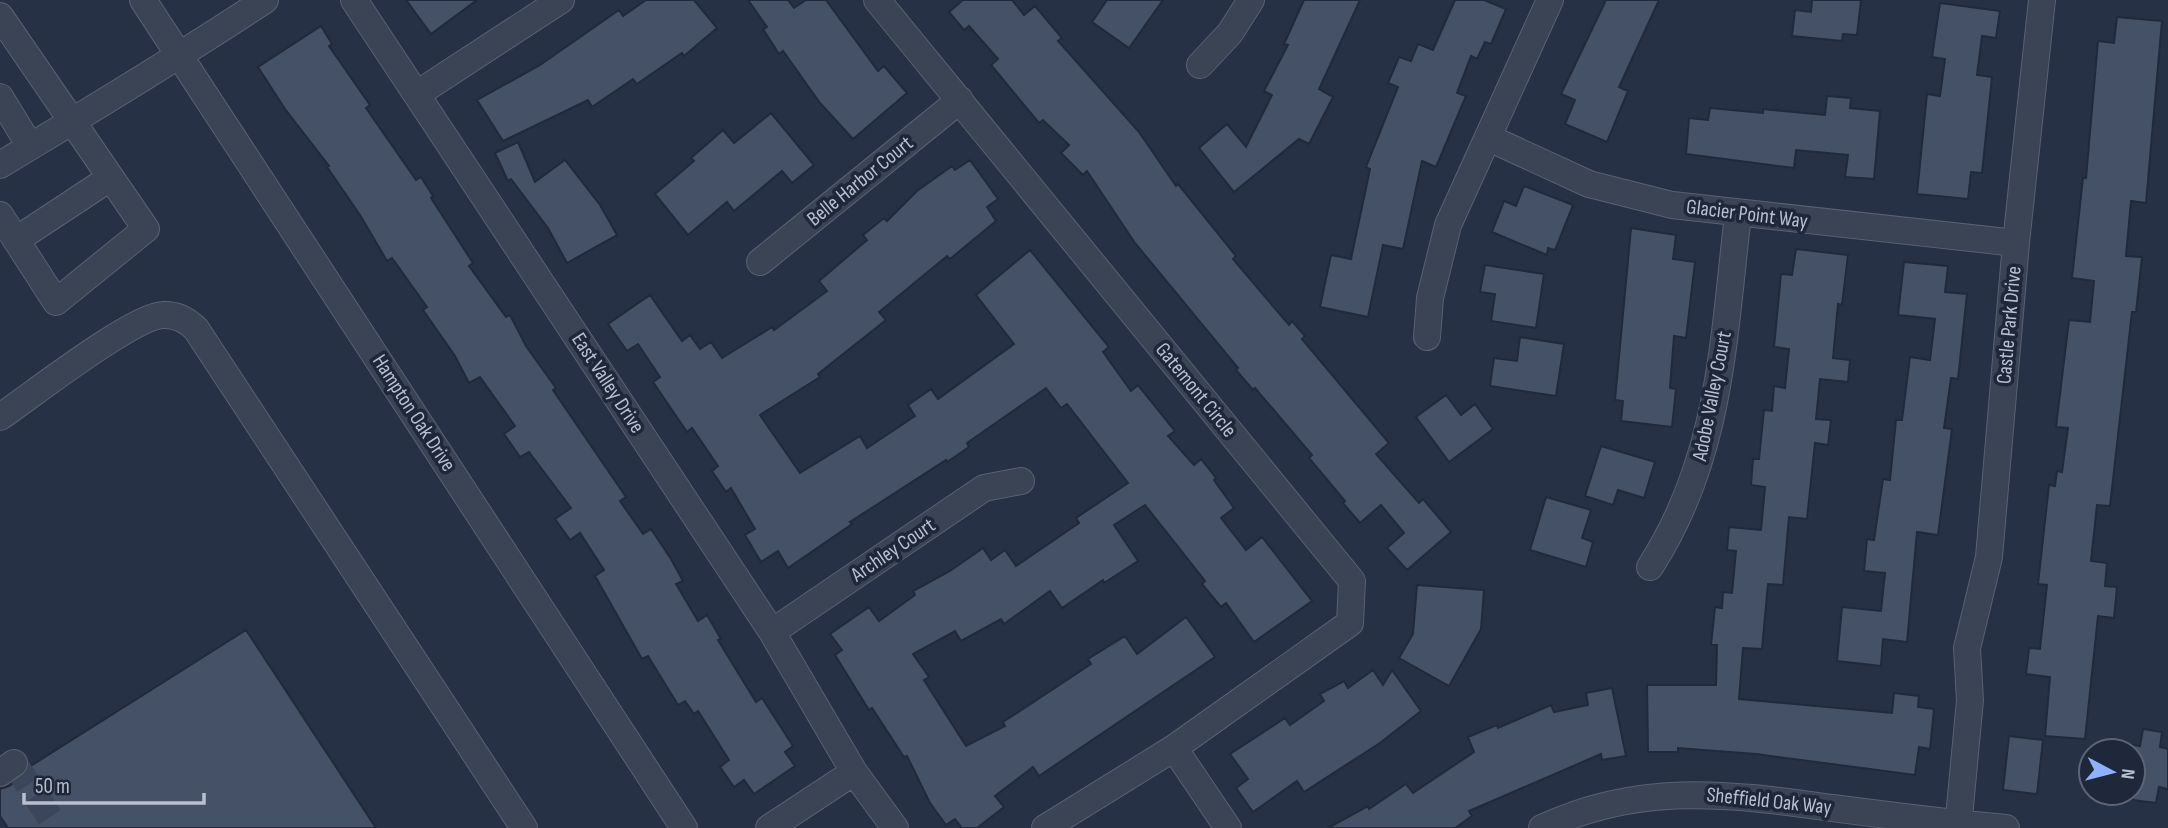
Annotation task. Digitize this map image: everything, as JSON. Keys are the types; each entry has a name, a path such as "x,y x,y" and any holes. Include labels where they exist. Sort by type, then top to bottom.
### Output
{"street":[{"name":"Hampton Oak Drive","path":"143,0 684,828"},
{"path":"0,165 69,120 182,56 264,0"},
{"name":"East Valley Drive","path":"354,0 772,632 854,772 895,828"},
{"path":"417,94 561,0"},
{"name":"Gatemont Circle","path":"877,0 1352,581 1350,623 1174,748"},
{"path":"1200,65 1230,33 1251,0"},
{"path":"1427,337 1430,298 1441,249 1458,201 1550,0"},
{"name":"Castle Park Drive","path":"1958,826 1970,700 1967,648 1989,557 2016,243 2042,0"},
{"path":"0,16 146,229 56,302 0,215"},
{"path":"0,97 30,146"},
{"name":"Belle Harbor Court","path":"760,262 960,100"},
{"name":"Glacier Point Way","path":"1489,138 1589,184 1644,200 1738,215 2016,243"},
{"path":"16,240 110,178"},
{"name":"Adobe Valley Court","path":"1650,567 1688,495 1707,439 1719,379 1738,215"},
{"path":"0,417 129,328 162,314 188,321 197,329 524,828"},
{"name":"Archley Court","path":"772,632 985,488 1021,481"},
{"path":"1045,828 1174,748 1228,828"},
{"path":"769,828 854,772"},
{"name":"Sheffield Oak Way","path":"1542,828 1595,806 1686,794 1735,795 1958,826 2006,828"}],"building":[{"path":"406,0 477,0 431,34"},
{"path":"646,0 694,0 717,28 684,56 682,53 637,84 633,79 592,107 588,100 503,141 477,100 540,65 619,10 623,16"},
{"path":"748,0 788,0 794,8 806,0 826,0 878,71 884,66 907,93 853,139 820,103 783,51 779,54 763,29 767,27"},
{"path":"963,0 1012,0 1024,15 1035,6 1062,38 1058,41 1139,132 1176,186 1178,184 1236,256 1233,259 1289,325 1292,321 1305,336 1302,339 1389,443 1376,454 1419,503 1423,499 1451,532 1407,570 1387,548 1404,533 1381,505 1360,523 1343,503 1345,501 1309,458 1312,455 1255,388 1253,390 1236,370 1238,368 1135,243 1087,171 1083,175 1061,153 1069,145 1043,120 1039,123 991,65 998,59 969,26 964,30 949,12"},
{"path":"1107,0 1163,0 1129,48 1092,22"},
{"path":"1304,0 1360,0 1319,89 1333,97 1309,144 1299,139 1234,192 1199,148 1227,124 1246,147 1272,95 1264,91 1288,45 1284,44"},
{"path":"1455,0 1484,0 1506,9 1491,44 1485,42 1477,59 1471,56 1457,93 1466,96 1436,167 1422,161 1403,249 1383,245 1368,317 1320,307 1331,255 1351,259 1370,169 1366,167 1398,87 1388,83 1399,57 1411,61 1418,44 1433,50"},
{"path":"1606,0 1659,0 1619,87 1628,91 1607,142 1565,124 1575,100 1561,94"},
{"path":"1812,0 1861,0 1857,35 1843,34 1842,41 1792,36 1795,10 1811,12"},
{"path":"1940,3 2000,11 1996,38 1982,36 1977,75 1992,77 1982,173 1971,172 1968,199 1917,194 1927,94 1940,96 1945,59 1932,57"},
{"path":"2117,17 2162,21 2146,203 2131,201 2126,256 2142,257 2136,312 2132,312 2110,506 2097,505 2091,561 2107,563 2105,586 2117,587 2114,618 2098,616 2085,737 2045,736 2050,677 2026,674 2029,648 2040,649 2047,585 2038,584 2049,485 2055,486 2057,471 2062,472 2068,428 2056,427 2069,320 2090,322 2094,281 2072,278 2083,178 2086,178 2098,41 2114,43"},
{"path":"321,26 332,44 329,46 370,105 366,108 416,180 421,177 433,196 431,198 473,263 469,266 506,317 510,315 526,346 556,388 553,390 626,497 620,501 643,534 651,529 671,559 683,581 676,584 698,621 707,615 721,639 718,640 756,702 762,698 793,746 785,752 795,766 754,794 744,780 734,787 720,767 729,760 698,711 694,714 685,701 678,705 648,656 642,659 595,576 604,570 580,533 570,540 555,519 571,508 529,452 520,457 504,434 515,426 480,377 469,383 455,356 423,310 427,307 392,258 387,261 327,167 329,166 285,109 258,67"},
{"path":"1827,96 1851,98 1850,108 1880,111 1874,179 1845,177 1848,155 1796,150 1794,168 1686,154 1689,118 1708,120 1710,108 1763,113 1763,109 1825,115"},
{"path":"771,113 814,165 792,183 782,171 734,211 727,202 688,235 655,194 694,161 691,158 723,130 734,143"},
{"path":"518,142 535,182 565,160 600,205 617,235 567,263 548,228 511,179 508,181 495,153"},
{"path":"970,160 998,199 987,207 996,221 950,259 947,256 879,312 886,320 818,374 820,377 760,415 800,473 860,436 867,448 915,416 908,405 931,389 938,399 1014,344 976,295 1030,250 1109,347 1103,352 1131,391 1138,385 1175,431 1168,436 1194,465 1201,459 1216,478 1214,480 1234,508 1221,518 1246,550 1262,537 1312,601 1254,642 1226,603 1221,607 1202,584 1205,581 1145,505 1114,525 1138,561 1104,583 1103,580 1062,608 1050,591 1004,624 1001,619 961,641 955,631 913,654 929,677 924,680 966,746 1005,726 1003,722 1091,664 1088,659 1125,636 1137,654 1186,617 1215,657 1039,776 1033,767 995,796 1004,807 977,828 962,828 955,819 946,825 930,803 907,756 904,757 872,708 869,710 835,655 842,650 830,634 869,607 879,621 915,595 913,591 950,571 983,548 991,560 1005,550 1016,566 1079,523 1076,518 1128,483 1067,404 1061,408 1046,388 967,443 969,447 850,522 852,524 788,568 778,551 761,562 745,535 755,529 731,488 726,492 712,471 718,466 692,428 687,432 653,382 660,377 638,344 627,351 608,324 650,295 682,341 690,335 700,349 711,342 722,358 772,327 774,330 827,291 819,281 867,240 863,235 884,218 887,221 917,191 952,166 955,170"},
{"path":"1524,186 1573,205 1555,250 1548,248 1547,255 1492,232 1504,201 1516,206"},
{"path":"1631,228 1676,235 1673,259 1695,262 1686,338 1674,336 1670,388 1676,389 1672,427 1621,421 1623,401 1615,400"},
{"path":"1796,249 1848,255 1842,305 1838,304 1833,358 1850,360 1848,382 1820,379 1816,419 1831,420 1828,445 1815,443 1807,519 1789,517 1783,585 1768,584 1762,649 1743,648 1739,699 1892,713 1894,693 1919,696 1918,707 1934,709 1930,749 1919,747 1915,775 1756,754 1678,748 1678,752 1648,752 1647,685 1716,685 1717,645 1711,645 1715,607 1722,608 1723,592 1732,593 1736,551 1727,550 1729,527 1761,530 1765,487 1751,485 1753,459 1759,459 1764,410 1772,411 1774,386 1785,388 1789,349 1774,347 1781,274 1792,275"},
{"path":"1904,262 1948,266 1945,292 1967,294 1958,379 1951,378 1944,428 1952,429 1938,535 1917,532 1907,642 1883,639 1881,666 1837,661 1842,607 1881,611 1885,573 1864,571 1867,539 1874,540 1883,479 1890,480 1896,420 1902,420 1910,357 1930,360 1935,319 1898,315"},
{"path":"1485,265 1544,274 1536,328 1491,321 1495,294 1480,292"},
{"path":"1520,337 1564,344 1556,396 1490,386 1494,358 1517,361"},
{"path":"1446,395 1461,415 1475,404 1493,429 1449,462 1416,417"},
{"path":"1601,446 1655,462 1644,498 1618,490 1613,505 1585,496"},
{"path":"1546,497 1591,510 1582,538 1593,542 1586,567 1530,550"},
{"path":"1417,585 1484,590 1481,629 1449,686 1399,658 1413,634"},
{"path":"246,630 376,828 8,828 0,816 0,789 24,775 29,767"},
{"path":"1373,670 1383,685 1392,670 1421,711 1380,743 1304,792 1297,781 1253,812 1236,788 1248,779 1230,754 1285,718 1290,725 1324,701 1320,694 1344,681 1348,688"},
{"path":"1612,688 1626,756 1602,760 1601,754 1469,811 1472,816 1455,828 1328,828 1368,806 1369,809 1406,784 1413,793 1474,752 1468,737 1497,725 1498,728 1551,705 1554,712 1588,705 1586,693"},
{"path":"2143,729 2162,732 2160,747 2168,749 2168,789 2159,787 2156,803 2147,802 2147,737 2142,737"},
{"path":"2009,736 2043,740 2037,794 2003,790"}],"tunnel":[{"path":"14,763 57,828"}]}
